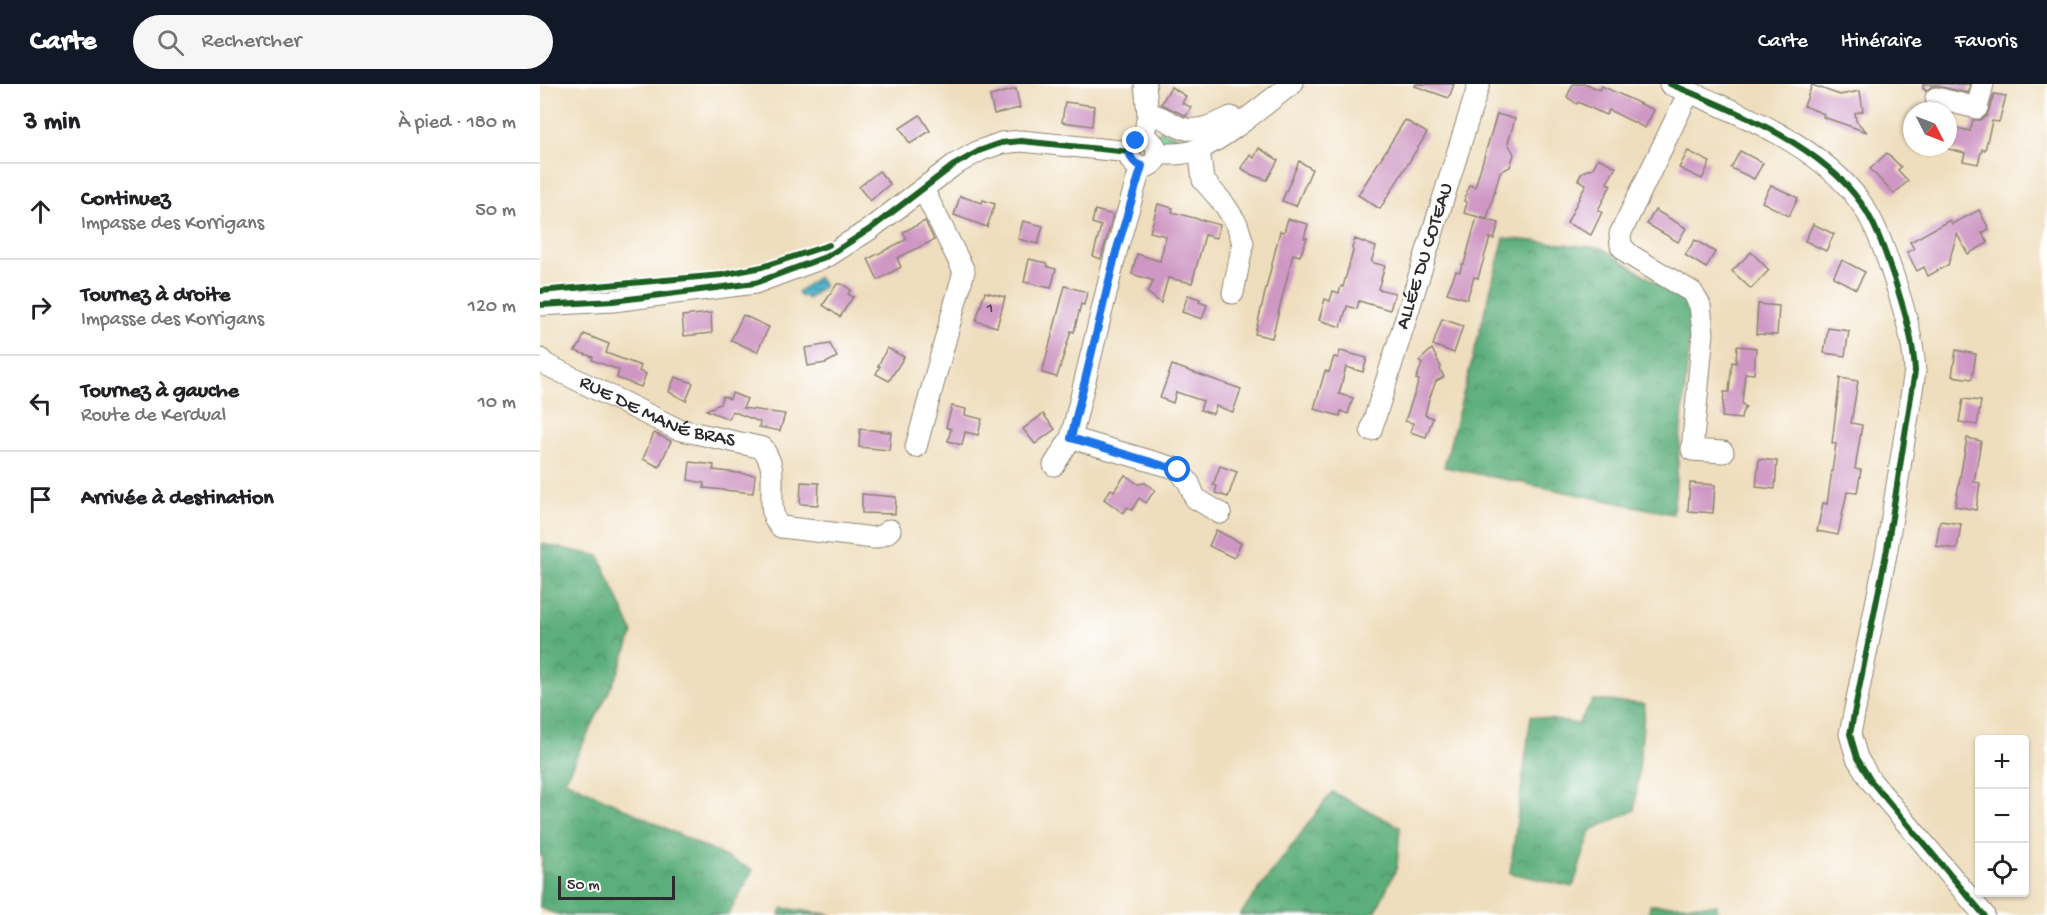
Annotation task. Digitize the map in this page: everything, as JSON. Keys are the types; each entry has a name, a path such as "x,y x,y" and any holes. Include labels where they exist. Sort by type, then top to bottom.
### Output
{"street":[{"path":"1054,465 1071,438 1116,252 1143,153 1148,114 1145,84"},
{"path":"540,305 613,302 756,283 828,256 870,229 954,165 979,151 1001,143 1021,141 1143,153 1178,154 1199,149 1240,123 1292,84"},
{"name":"ALLÉE DU COTEAU","path":"1371,430 1479,84"},
{"path":"1936,98 1977,108 1983,84"},
{"path":"1723,452 1692,450 1703,333 1700,305 1692,292 1630,255 1621,246 1620,234 1679,88 1784,136 1813,154 1840,178 1861,203 1881,239 1908,320 1914,347 1915,371 1887,549 1850,734 1857,758 1871,782 1984,915"},
{"path":"1148,114 1157,115 1182,128 1209,128 1233,116 1240,123"},
{"path":"1199,149 1203,180 1238,224 1243,243 1233,293"},
{"path":"916,447 964,271 923,189"},
{"name":"RUE DE MANÉ BRAS","path":"540,359 545,364 617,401 677,429 763,448 771,465 774,493 771,511 775,523 781,527 874,538 890,530"},
{"path":"1071,438 1178,470 1188,483 1195,498 1220,513"}],"green space":[{"path":"1162,131 1192,139 1153,146 1154,134"},
{"path":"1504,238 1602,248 1693,306 1673,514 1444,467"},
{"path":"542,544 599,556 633,633 618,673 565,780 753,870 728,915 559,915 540,908"},
{"path":"1593,700 1645,704 1635,810 1591,830 1573,887 1510,873 1531,716 1578,724"},
{"path":"1332,792 1400,827 1397,867 1376,911 1364,915 1240,915"},
{"path":"1650,905 1717,905 1718,915 1649,915"},
{"path":"783,908 832,915 779,915"}],"water":[{"path":"818,277 824,286 808,299 805,296 801,297 798,292"}],"building":[{"path":"1416,84 1454,84 1449,98 1415,86"},
{"path":"1573,84 1587,84 1600,90 1602,86 1654,110 1645,128 1609,110 1606,115 1578,102 1577,104 1567,97"},
{"path":"1923,84 1970,84 1968,93 1938,86 1932,86 1925,92"},
{"path":"1812,85 1840,95 1860,91 1863,111 1855,113 1856,121 1867,132 1823,117 1824,114 1804,106"},
{"path":"1171,87 1186,96 1182,103 1191,107 1186,116 1161,104"},
{"path":"1016,89 1020,108 994,114 990,96"},
{"path":"1994,94 2006,96 1999,122 1992,121 1985,150 1982,149 1978,164 1963,161 1965,153 1957,151 1957,128 1970,131 1973,120 1980,120 1987,116"},
{"path":"1065,102 1094,106 1092,126 1062,122"},
{"path":"1497,114 1515,119 1508,143 1514,154 1510,167 1500,172 1487,219 1464,213 1467,202 1464,201 1469,185 1475,187"},
{"path":"920,115 930,131 910,144 900,128"},
{"path":"1405,120 1427,133 1380,209 1358,195"},
{"path":"1259,148 1278,160 1267,180 1241,168 1250,155 1254,158"},
{"path":"1688,151 1710,162 1702,179 1679,168"},
{"path":"1740,151 1763,163 1754,179 1731,168"},
{"path":"1887,153 1901,167 1898,170 1908,181 1894,194 1870,169"},
{"path":"1598,158 1616,167 1607,183 1611,185 1598,210 1602,212 1591,235 1567,223 1586,184 1578,180 1582,172 1593,168"},
{"path":"1299,161 1312,169 1296,206 1282,201"},
{"path":"879,171 890,184 870,201 859,187"},
{"path":"1771,185 1798,198 1789,216 1762,202"},
{"path":"960,196 982,203 983,200 995,204 987,227 954,215"},
{"path":"1158,204 1173,208 1172,212 1220,225 1216,238 1205,235 1192,283 1168,278 1161,303 1147,292 1154,281 1132,274 1137,254 1160,261 1166,236 1150,232"},
{"path":"1095,210 1113,215 1101,259 1093,256 1101,226 1092,223"},
{"path":"1655,210 1686,228 1678,242 1647,224"},
{"path":"1979,210 1989,229 1982,233 1988,243 1968,254 1957,234 1948,265 1928,276 1924,267 1917,271 1907,252 1914,249 1910,242 1950,220 1952,224"},
{"path":"1477,217 1499,223 1494,239 1490,238 1478,278 1474,277 1467,299 1447,293 1456,271 1460,272 1464,264"},
{"path":"1288,219 1308,224 1304,238 1307,238 1300,256 1293,254 1272,338 1255,334 1280,231 1284,232"},
{"path":"925,221 934,240 897,258 901,267 878,280 868,259 907,239 903,232"},
{"path":"1023,221 1043,226 1038,244 1018,239"},
{"path":"1813,224 1834,234 1826,251 1805,241"},
{"path":"1355,239 1376,247 1371,262 1385,266 1378,289 1395,293 1390,310 1359,301 1357,309 1347,306 1341,327 1319,320 1325,299 1330,301 1333,291 1339,293 1341,286 1343,287"},
{"path":"1695,240 1715,252 1706,268 1685,255"},
{"path":"1751,252 1769,270 1751,289 1732,271"},
{"path":"1029,259 1046,263 1048,267 1056,269 1051,288 1024,282"},
{"path":"1842,260 1865,272 1856,289 1833,277"},
{"path":"837,284 842,284 851,290 848,294 853,297 840,317 823,305"},
{"path":"1065,286 1087,292 1084,305 1081,304 1074,332 1071,331 1057,377 1042,373"},
{"path":"985,292 1005,297 997,327 976,321"},
{"path":"1188,295 1200,299 1199,302 1207,305 1202,319 1182,312"},
{"path":"1758,304 1779,306 1777,335 1756,334"},
{"path":"711,313 712,333 684,336 682,316"},
{"path":"743,315 769,327 757,352 731,340"},
{"path":"1442,319 1463,326 1454,353 1433,345"},
{"path":"1828,328 1849,331 1845,356 1824,353"},
{"path":"584,334 609,344 606,353 641,366 639,371 646,374 641,387 617,378 619,370 575,351"},
{"path":"830,344 837,357 826,363 808,366 805,348"},
{"path":"1737,346 1756,348 1754,374 1745,373 1742,404 1746,407 1741,419 1722,417 1724,392 1729,392 1732,362 1736,363"},
{"path":"887,348 904,357 889,381 876,374"},
{"path":"1432,349 1444,377 1436,381 1428,402 1425,415 1433,418 1426,437 1410,432 1413,423 1405,421 1419,380 1416,379 1422,364 1419,361"},
{"path":"1956,350 1976,354 1972,379 1952,376"},
{"path":"1340,351 1367,358 1363,372 1346,367 1339,394 1353,398 1348,414 1341,411 1340,416 1314,409 1325,371 1329,372 1334,357 1338,358"},
{"path":"1172,365 1241,389 1233,412 1216,406 1213,414 1200,410 1203,401 1176,392 1173,403 1160,398"},
{"path":"675,377 693,383 686,401 669,392"},
{"path":"1840,378 1858,381 1851,423 1862,425 1855,469 1861,470 1857,493 1847,492 1838,535 1817,531 1823,503 1827,504 1836,444 1832,443"},
{"path":"732,393 747,399 743,408 785,414 780,431 759,427 760,422 732,411 729,419 706,410 720,404 723,396 730,399"},
{"path":"1963,399 1981,401 1977,425 1959,422"},
{"path":"952,406 966,409 965,415 982,419 978,435 965,432 962,445 948,441 951,429 946,427"},
{"path":"1043,414 1055,429 1035,444 1023,429"},
{"path":"860,429 891,432 889,450 859,447"},
{"path":"654,433 671,441 659,467 643,459"},
{"path":"1967,438 1981,441 1974,482 1980,483 1976,510 1955,506"},
{"path":"1759,459 1777,461 1775,489 1756,487"},
{"path":"690,462 714,465 713,470 755,475 753,493 704,488 704,483 688,480"},
{"path":"1220,466 1237,472 1228,497 1215,493 1217,486 1213,485"},
{"path":"1125,475 1138,484 1145,483 1155,490 1146,503 1139,498 1132,510 1128,507 1123,513 1104,499 1111,489 1114,491"},
{"path":"801,482 819,483 818,505 800,504"},
{"path":"1690,483 1715,485 1713,513 1688,511"},
{"path":"862,494 896,497 895,514 862,513"},
{"path":"1940,521 1961,524 1957,549 1936,546"},
{"path":"1216,530 1241,543 1234,558 1209,546"}],"cycle path":[{"path":"1670,84 1748,118 1775,132 1823,163 1844,182 1861,203 1884,249 1908,324 1915,371 1887,549 1850,734 1857,758 1871,781 1984,915"},
{"path":"540,305 613,301 755,283 828,256 870,229 954,165 979,151 1001,143 1021,141 1130,152"},
{"path":"540,291 722,275 762,267 829,245"}],"route":[{"path":"1136,141 1131,147 1130,156 1134,163 1142,166 1116,252 1071,438 1178,470"}]}
